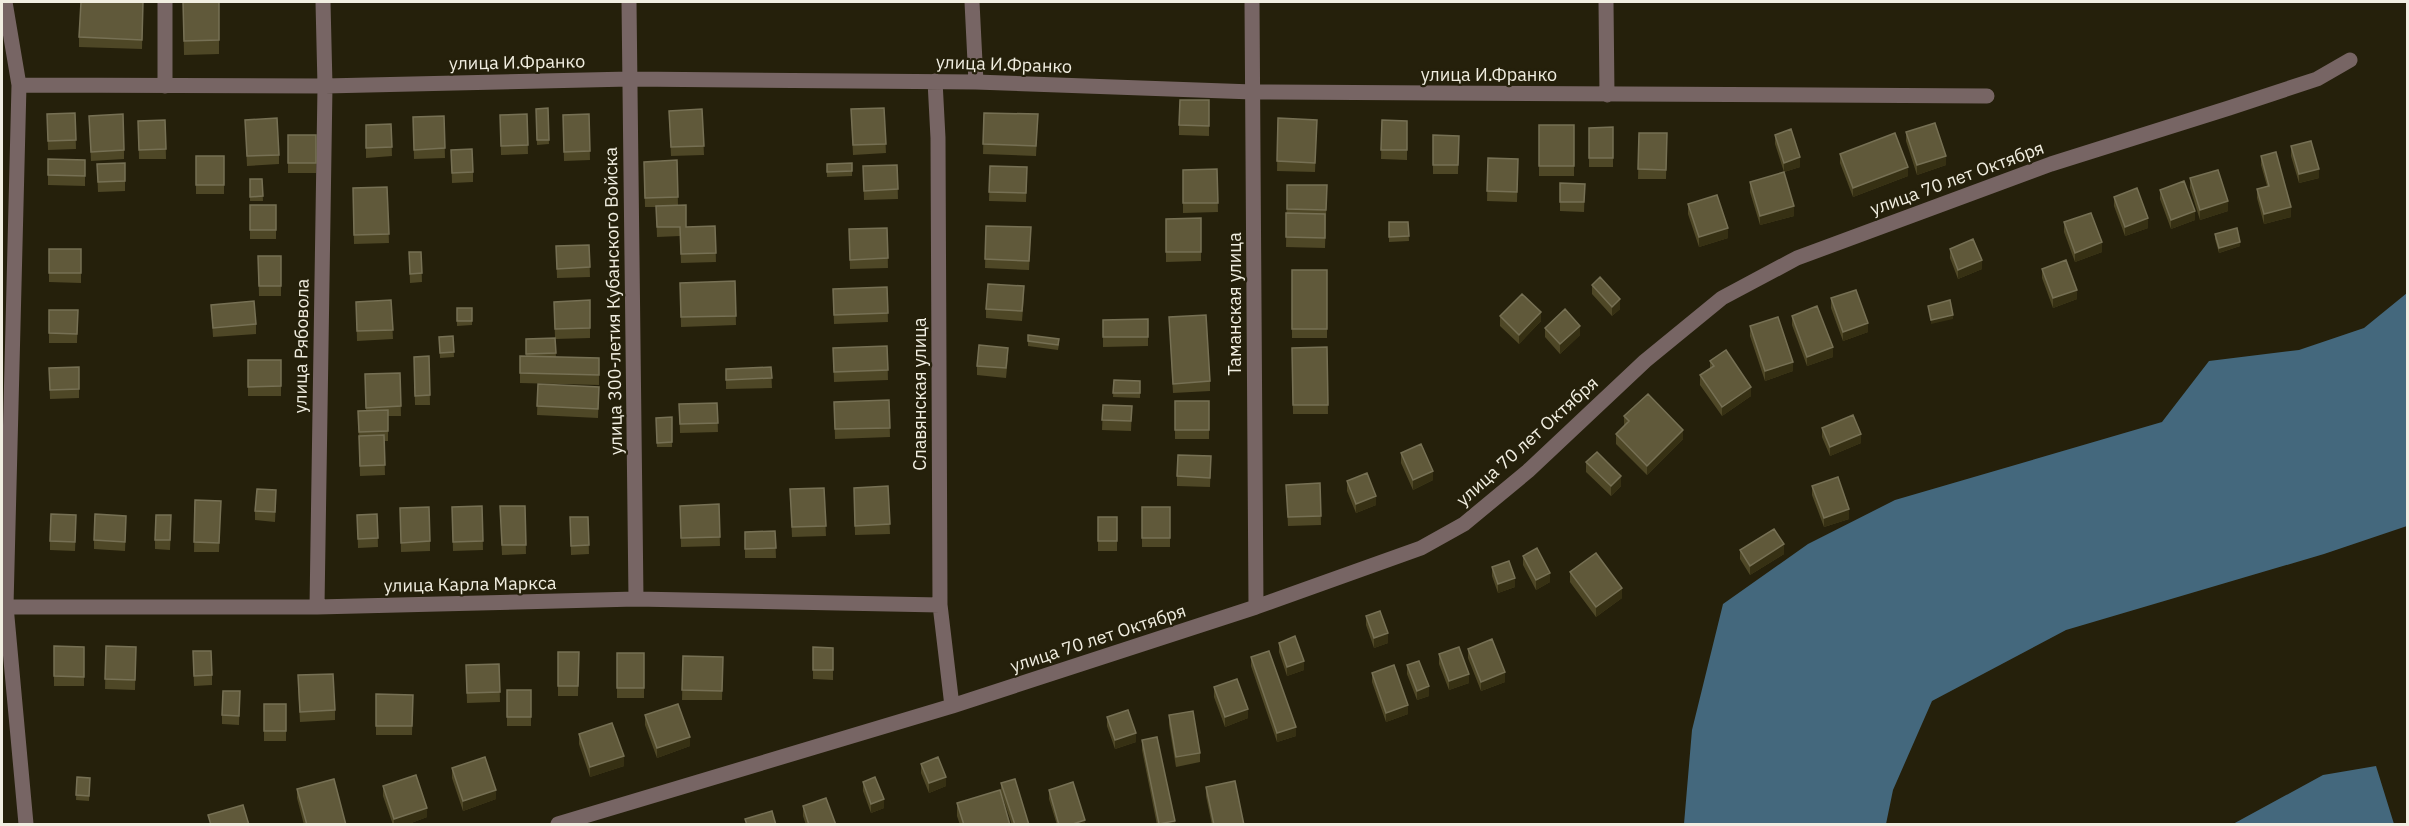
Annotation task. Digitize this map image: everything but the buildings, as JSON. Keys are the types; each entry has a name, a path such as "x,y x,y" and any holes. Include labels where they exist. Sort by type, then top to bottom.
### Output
{"street":[{"path":"165,2 165,86"},
{"name":"улица Рябовола","path":"317,607 325,86 322,2"},
{"name":"улица 300-летия Кубанского Войска","path":"629,2 636,599"},
{"path":"972,2 975,82"},
{"name":"Таманская улица","path":"1252,2 1256,607"},
{"path":"1605,2 1607,95"},
{"path":"4,6 19,85 7,291 4,606 26,825"},
{"name":"улица 70 лет Октября","path":"558,825 952,706 1256,607 1421,548 1464,524 1528,471 1645,361 1722,297 1797,258 2051,164 2317,79 2350,60"},
{"name":"улица И.Франко","path":"19,85 325,86 630,79 935,81 1253,92 1987,96"},
{"name":"Славянская улица","path":"935,81 938,138 940,605 952,706"},
{"name":"улица Карла Маркса","path":"4,606 317,607 636,599 940,605"}],"water":[{"path":"2407,293 2407,526 2324,554 2066,630 1932,701 1893,790 1886,824 1684,824 1692,730 1723,604 1808,544 1895,500 2162,422 2209,361 2299,350 2364,328"},
{"path":"2376,766 2394,824 2233,824 2323,775"}]}
